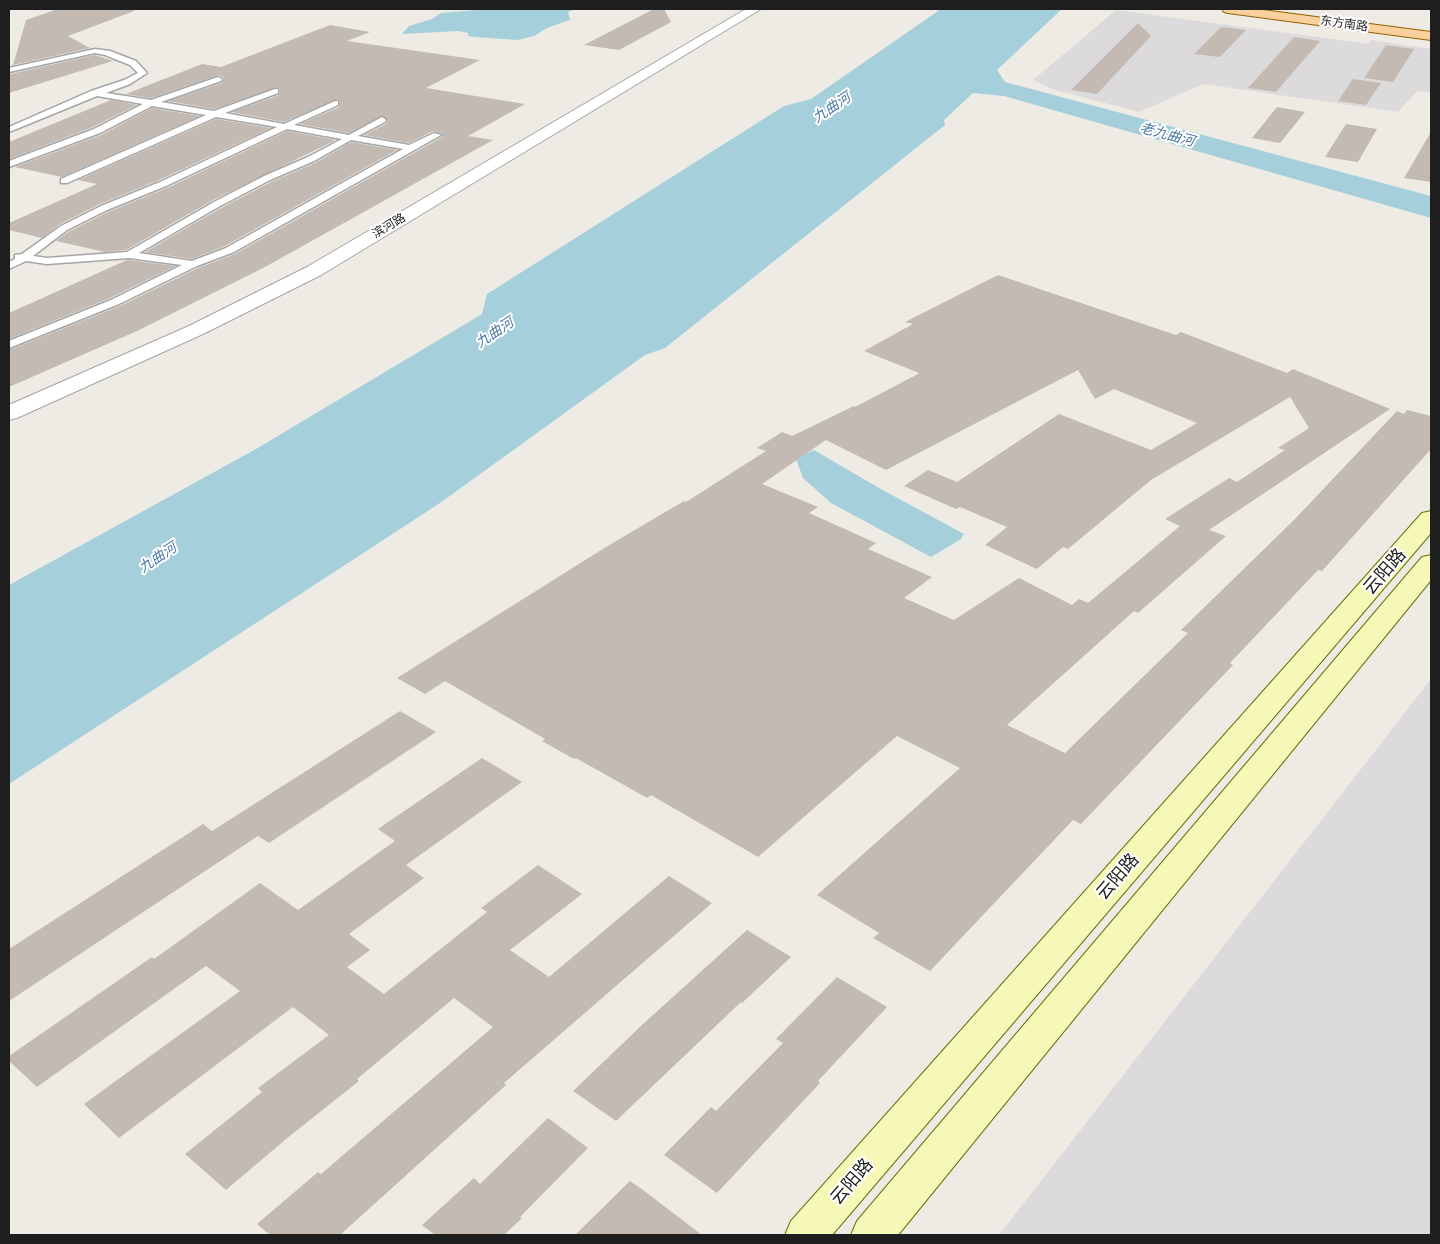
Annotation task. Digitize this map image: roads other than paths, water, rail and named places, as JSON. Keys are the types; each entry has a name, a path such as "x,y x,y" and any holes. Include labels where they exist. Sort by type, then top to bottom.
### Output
{"main road":[{"name":"东方南路","path":"1228,9 1431,36"},
{"name":"东方南路","path":"1278,9 1431,28"}],"street":[{"name":"滨河路","path":"9,414 196,330 314,270 755,9"},
{"name":"云阳路","path":"806,1235 1431,518"},
{"name":"云阳路","path":"872,1235 1431,563"}],"lane":[{"path":"9,70 95,51 107,53 133,64 143,73 127,82 94,93 9,130"},
{"path":"9,164 97,131 151,103 218,78"},
{"path":"64,181 215,114 275,91"},
{"path":"94,93 410,148"},
{"path":"9,266 24,258 64,228 104,208 198,168 268,136 283,126 335,103"},
{"path":"129,255 134,250 217,204 267,178 311,159 382,120"},
{"path":"9,345 115,302 193,264 230,250 403,154 410,148 437,135"},
{"path":"9,254 47,261 129,255 193,264"}],"water":[{"path":"488,9 575,9 568,12 570,20 547,28 534,36 518,40 474,37 468,36 468,33 458,31 402,34 409,26 432,19 441,13"},
{"path":"941,9 1062,9 997,70 1005,82 1431,196 1431,218 1004,96 973,93 944,120 945,125 665,348 645,355 440,503 9,784 9,585 256,449 482,314 487,294 784,106 811,99"},
{"path":"814,450 964,534 961,539 931,557 831,503 803,478 796,459"}],"water label":[{"name":"九曲河","path":"832,108"},
{"name":"老九曲河","path":"1167,135"},
{"name":"九曲河","path":"495,333"},
{"name":"九曲河","path":"158,558"}]}
